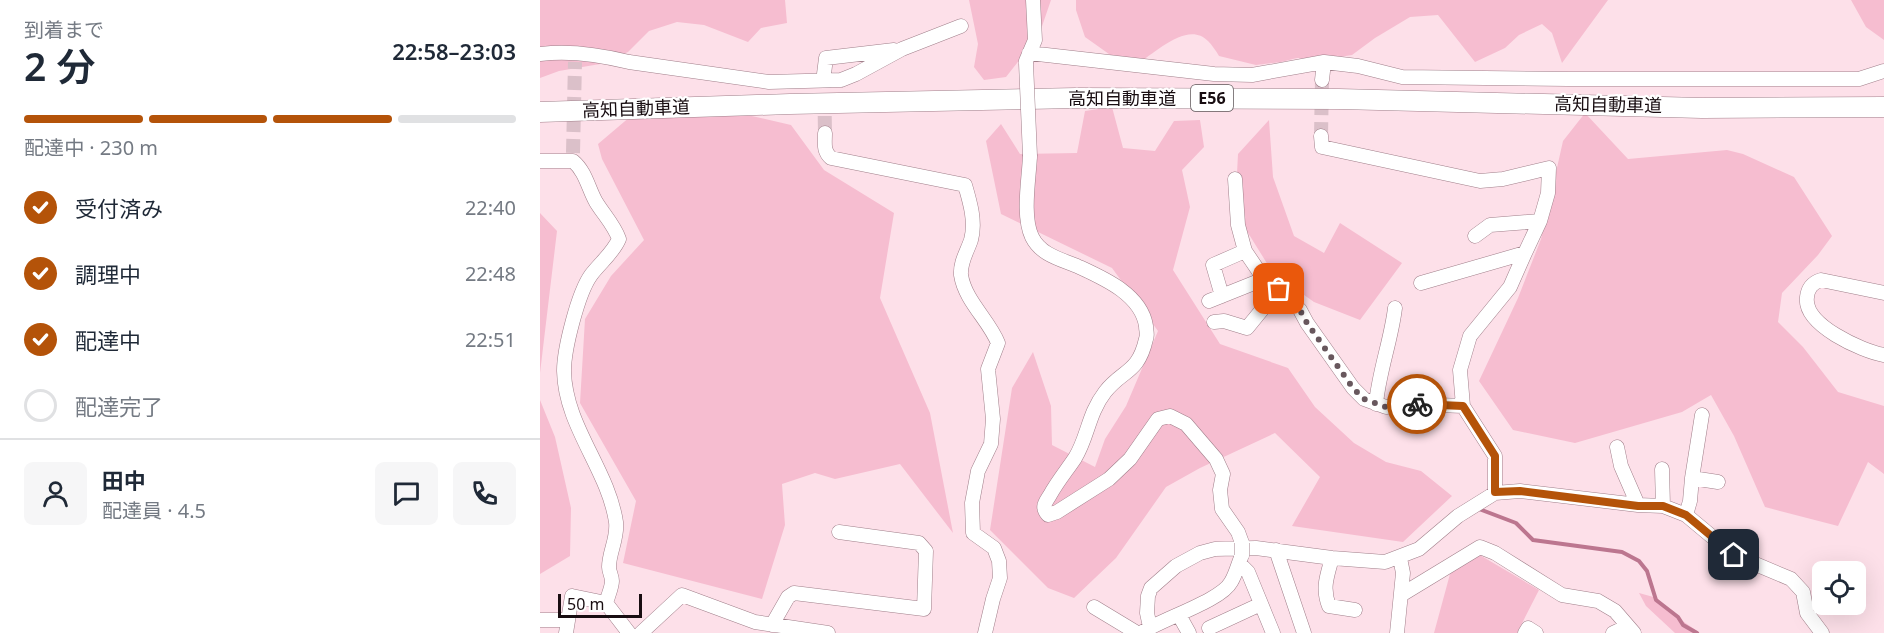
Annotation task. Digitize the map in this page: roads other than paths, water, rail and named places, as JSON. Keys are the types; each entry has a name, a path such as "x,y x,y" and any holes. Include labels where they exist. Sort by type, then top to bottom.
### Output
{"highway":[{"name":"高知自動車道","path":"540,102 1121,89 1361,89 1735,97 1884,96"},
{"name":"高知自動車道","path":"540,112 1076,98 1339,99 1702,108 1884,107"}],"street":[{"path":"1033,0 1035,40 1027,58 1030,156 1027,221 1032,237 1040,248 1051,256 1109,282 1133,300 1144,314 1147,336 1141,358 1136,365 1107,389 1093,410 1076,456 1043,505 1044,510 1048,515 1057,512 1109,479 1130,459 1158,419 1170,416 1186,424 1216,459 1223,474 1220,490 1222,509 1238,532 1241,554 1273,633"},
{"path":"540,54 769,82 841,80 856,75 902,49 961,26"},
{"path":"824,74 826,58 902,49"},
{"path":"1027,58 1214,74 1252,75 1324,62 1358,66 1402,77 1859,79 1884,71"},
{"path":"1322,80 1324,62"},
{"path":"825,133 826,154 831,158 965,185 971,208 971,237 961,267 962,279 973,303 985,323 994,332 999,343 988,369 993,418 991,444 978,471 972,503 973,533 994,548 999,561 1000,578 985,633"},
{"path":"1321,136 1322,147 1480,181 1503,179 1549,168 1548,193 1540,221 1510,287 1470,336 1460,370 1463,406 1495,456 1495,492"},
{"path":"540,161 573,157 581,168 596,201 616,229 619,239 616,246 590,277 583,291 567,342 564,370 567,395 574,418 605,486 616,520 609,567 612,582 606,603"},
{"path":"1235,179 1238,225 1245,251 1264,279 1279,289 1300,310 1353,388 1364,399 1386,407 1413,404 1463,406"},
{"path":"1475,236 1490,225 1540,221"},
{"path":"1245,251 1213,265 1215,298 1264,279"},
{"path":"1421,283 1525,253"},
{"path":"1884,293 1821,280 1814,282 1809,289 1806,302 1814,317 1831,332 1872,353 1884,355"},
{"path":"1214,322 1224,321 1247,328 1279,289"},
{"path":"1376,404 1382,361 1391,335 1395,308"},
{"path":"1686,515 1702,416"},
{"path":"1617,447 1621,466 1638,506"},
{"path":"1662,469 1663,506"},
{"path":"1692,478 1718,482"},
{"path":"1143,631 1151,588 1176,566 1200,553 1215,549 1276,550 1332,558 1385,562 1419,549 1458,516 1495,492 1520,491 1638,506 1663,506 1686,515 1734,555 1791,579 1803,592 1807,613 1822,633"},
{"path":"772,625 788,597 794,593 924,609 926,551 919,543 838,532"},
{"path":"1401,595 1480,547 1495,553 1562,596 1598,601 1615,611 1631,630"},
{"path":"1276,550 1304,633"},
{"path":"1143,631 1179,615 1224,590 1231,584 1241,554"},
{"path":"1332,558 1324,594 1329,606 1355,610"},
{"path":"1397,633 1403,573 1400,558"},
{"path":"641,633 682,595 755,622 828,633"},
{"path":"540,620 567,626 572,596 606,603 629,633"},
{"path":"1209,628 1261,604"},
{"path":"1094,607 1143,631"},
{"path":"1179,615 1189,633"},
{"path":"1525,633 1528,628 1536,633"},
{"path":"1613,633 1631,630"}],"waterway":[{"path":"1479,509 1516,523 1533,540 1622,552 1639,561 1647,571 1656,600 1678,617 1683,625 1697,633"}],"tunnel":[{"path":"573,153 575,62"},
{"path":"824,74 825,133"},
{"path":"1321,136 1322,80"}]}
